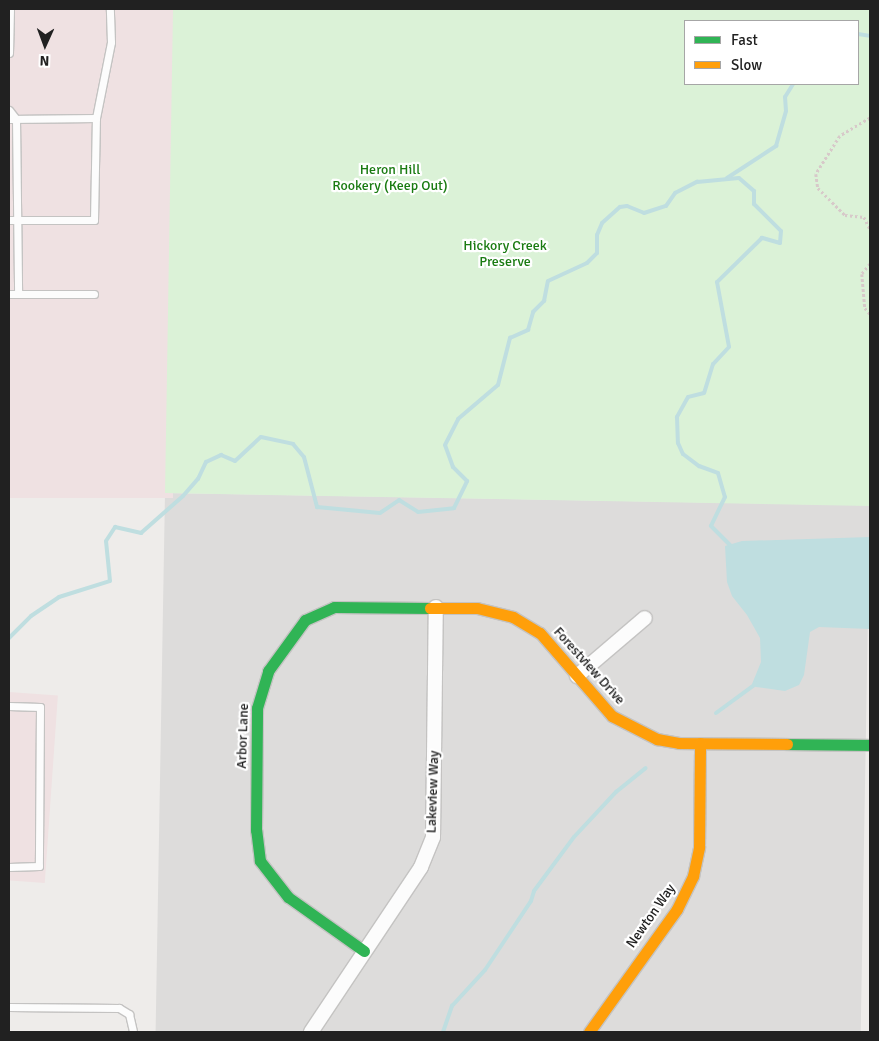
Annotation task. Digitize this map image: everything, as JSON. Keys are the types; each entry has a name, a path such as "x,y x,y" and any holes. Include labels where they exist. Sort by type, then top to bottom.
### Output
{"street":[{"name":"Arbor Lane","path":"364,951 288,897 260,861 256,830 259,696 268,671 305,620 334,607 436,607"},
{"name":"Forestview Drive","path":"436,607 488,610 526,623 552,645 612,716 635,730 665,741 870,744"},
{"name":"Lakeview Way","path":"311,1032 421,868 433,837 436,607"},
{"path":"577,676 645,618"},
{"name":"Newton Way","path":"589,1032 600,1013 677,909 693,876 699,847 700,742"}],"lane":[{"path":"9,54 10,9"},
{"path":"9,220 94,220 96,118 111,42 110,9"},
{"path":"9,110 12,119 18,220 18,294"},
{"path":"12,119 96,118"},
{"path":"9,294 94,294"},
{"path":"9,706 40,707 39,866 9,867"},
{"path":"9,1007 119,1008 129,1014 132,1032"}],"path":[{"path":"870,118 840,136 816,174 818,188 845,215 864,217 870,229"},
{"path":"870,264 862,274 865,308 870,314"}],"shaded area":[{"path":"9,9 173,9 173,498 9,498"},
{"path":"165,493 870,505 861,1032 156,1032"},
{"path":"9,692 58,695 45,883 9,880"}],"green space":[{"name":"Hickory Creek Preserve","path":"173,9 870,9 870,506 165,493"}],"water":[{"path":"870,537 870,629 819,627 810,632 804,675 799,685 785,691 756,687 752,684 761,662 760,638 747,615 732,596 727,582 725,546 742,541"}],"waterway":[{"path":"859,34 870,36"},
{"path":"727,178 776,146 786,111 785,97 792,85"},
{"path":"9,638 31,616 59,597 110,581 106,541 115,527 141,533 183,496 198,479 206,462 221,455 235,461 261,437 293,444 304,457 317,507 380,513 399,500 418,512 454,508 467,481 453,467 445,445 458,419 498,385 510,338 528,330 533,312 544,301 548,281 587,263 597,253 597,235 602,223 620,207 627,206 644,213 666,206 675,193 697,182 739,178 754,191 754,204 781,231 780,243 762,238 717,282 729,347 713,364 704,393 688,397 677,417 678,443 683,454 699,466 718,473 725,497 711,526 732,547"},
{"path":"716,713 757,683"},
{"path":"443,1032 452,1006 485,970 531,901 534,891 574,837 616,792 646,768"}],"traffic: fast":[{"path":"364,951 288,897 260,861 256,830 257,708 268,671 305,620 334,607 430,608"},
{"path":"787,744 870,745"}],"traffic: slow":[{"path":"430,608 477,608 513,617 540,633 612,716 657,739 679,743 787,744"},
{"path":"589,1032 677,909 693,876 699,847 700,743"}],"park label":[{"name":"Heron Hill Rookery (Keep Out)","path":"390,178"}]}
